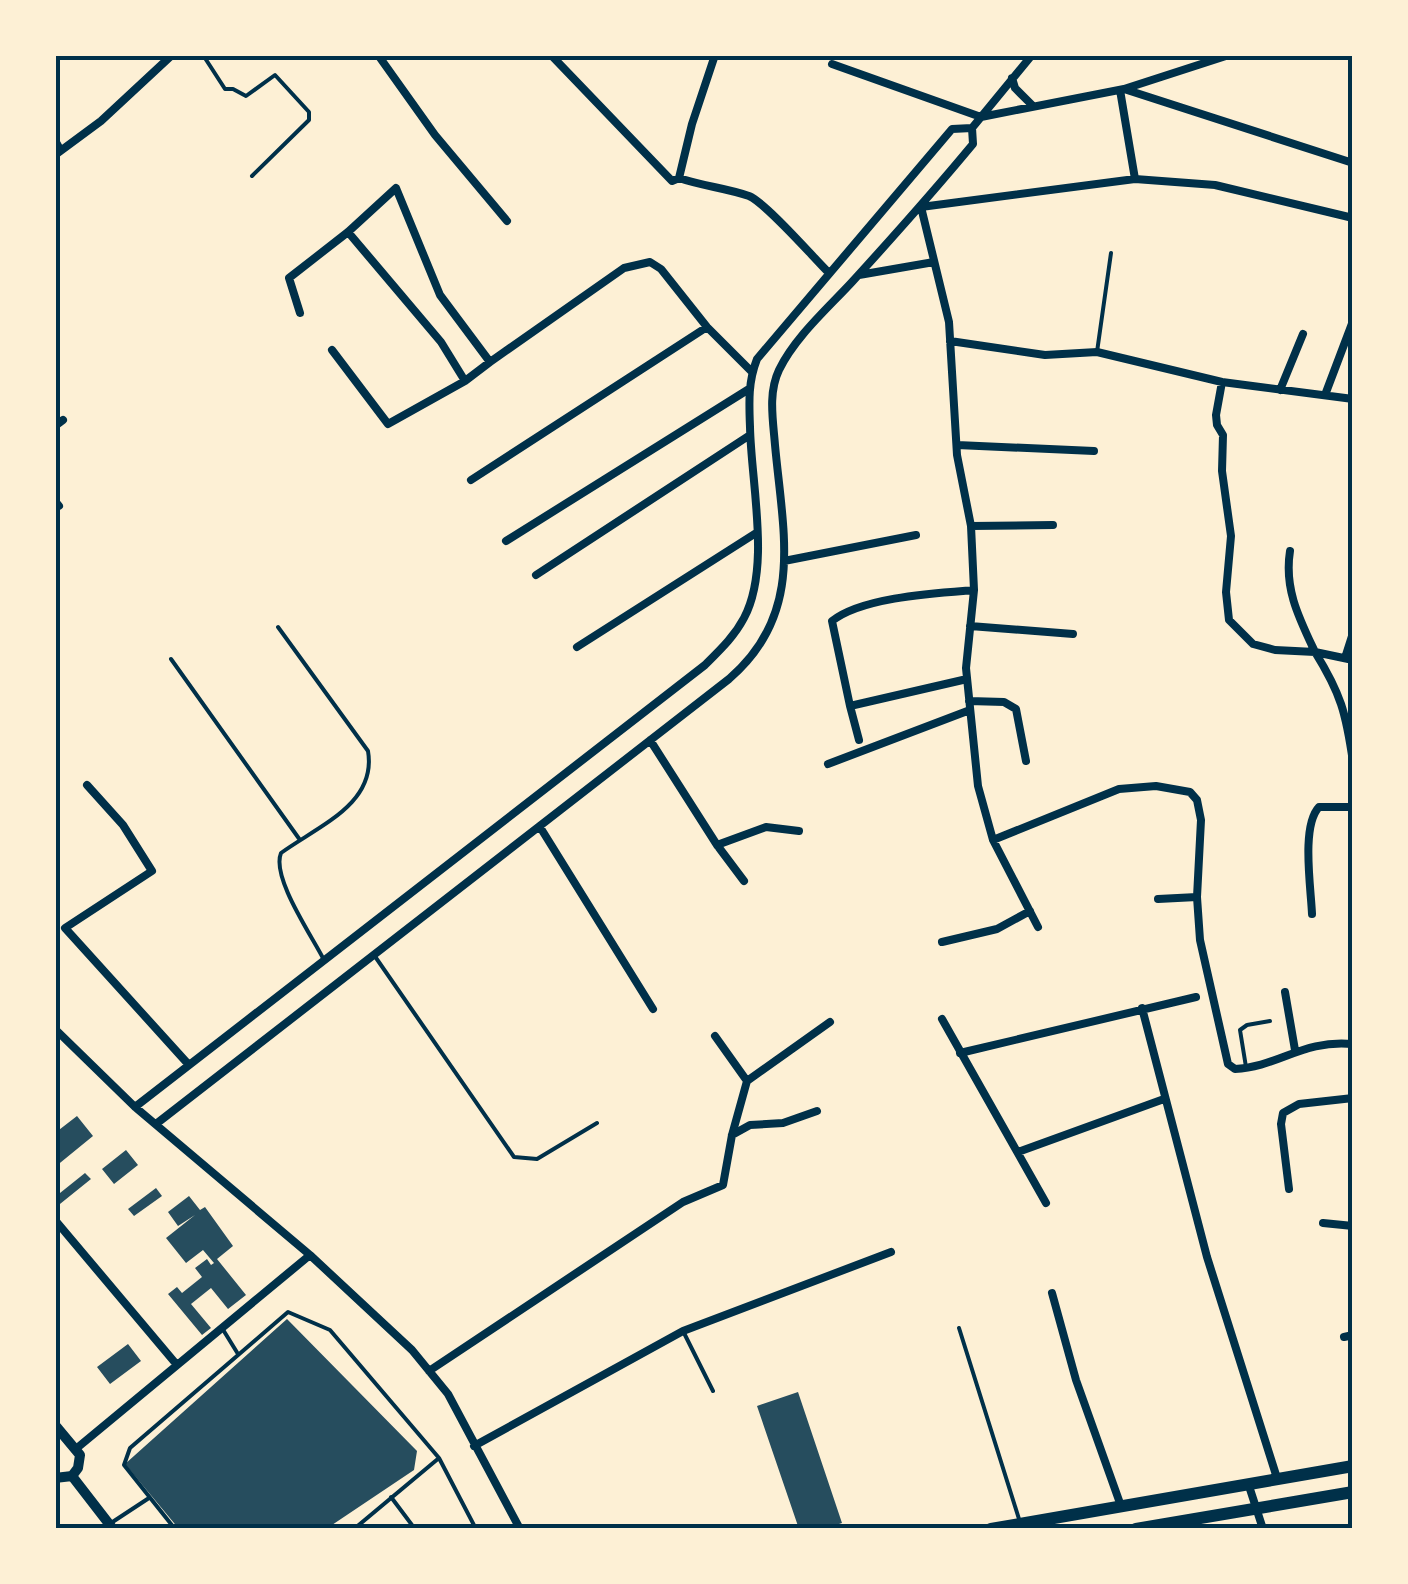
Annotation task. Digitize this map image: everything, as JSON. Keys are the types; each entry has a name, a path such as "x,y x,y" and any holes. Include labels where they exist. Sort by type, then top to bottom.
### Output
{"main road":[{"path":"991,1529 1353,1466"},
{"path":"1136,1529 1353,1492"}],"street":[{"path":"59,153 127,99 172,55"},
{"path":"378,55 435,136 507,221"},
{"path":"551,55 667,178 752,197 766,206 829,272"},
{"path":"680,178 692,124 715,55"},
{"path":"156,1124 729,679 760,648 772,626 784,562 774,423 774,382 780,366 973,144 972,128 1032,55"},
{"path":"832,64 980,117 1122,89 1225,56"},
{"path":"1012,78 1015,88 1032,105"},
{"path":"1122,89 1353,163"},
{"path":"1122,89 1135,180"},
{"path":"135,1106 705,665 730,641 753,596 756,533 750,435 752,372 765,348 952,129 972,128"},
{"path":"920,207 1135,180 1215,185 1353,218"},
{"path":"300,313 290,278 396,188 440,295 490,362"},
{"path":"920,207 949,322 957,445 971,526 974,590 967,678 978,786 993,840 1038,927"},
{"path":"348,232 441,342 465,381"},
{"path":"332,350 388,424 465,381 624,268 650,262 661,269 707,327 752,372"},
{"path":"858,276 934,262"},
{"path":"1326,396 1353,321"},
{"path":"471,480 707,327"},
{"path":"1280,390 1304,334"},
{"path":"950,341 1046,355 1097,352 1222,382 1353,399"},
{"path":"1222,382 1217,425 1223,435 1222,470 1231,536 1226,592 1229,620 1253,644 1349,659 1353,633"},
{"path":"506,541 749,389"},
{"path":"536,575 750,435"},
{"path":"957,445 1094,450"},
{"path":"971,526 1053,525"},
{"path":"577,646 756,533"},
{"path":"784,562 916,535"},
{"path":"1290,551 1287,570 1292,604 1314,652 1337,687 1345,708 1353,762"},
{"path":"860,740 832,621 858,607 974,590"},
{"path":"970,626 1074,634"},
{"path":"850,706 967,678"},
{"path":"828,764 970,706 1004,702 1016,709 1026,761"},
{"path":"650,740 744,881"},
{"path":"88,785 123,825 152,871 65,928 188,1065"},
{"path":"993,840 1119,788 1177,788 1190,792 1197,800 1202,820 1197,897 1200,940 1224,1054 1234,1069 1328,1042 1353,1044"},
{"path":"1312,914 1309,864 1313,814 1319,807 1353,807"},
{"path":"540,826 653,1009"},
{"path":"717,845 766,827 799,831"},
{"path":"1158,899 1197,897"},
{"path":"942,942 997,928 1030,911"},
{"path":"1285,992 1295,1050"},
{"path":"960,1053 1196,997"},
{"path":"1142,1008 1206,1258 1277,1478"},
{"path":"942,1019 1046,1203"},
{"path":"428,1370 683,1202 723,1184 747,1081 830,1022"},
{"path":"55,1029 135,1106 310,1255 412,1350 448,1394 520,1529"},
{"path":"715,1036 747,1081"},
{"path":"1289,1189 1283,1113 1299,1104 1353,1098"},
{"path":"1018,1152 1164,1099"},
{"path":"732,1134 750,1125 784,1123 817,1111"},
{"path":"55,1220 177,1365"},
{"path":"1323,1222 1353,1226"},
{"path":"474,1446 683,1331 891,1252"},
{"path":"77,1448 310,1255"},
{"path":"1052,1292 1076,1380 1121,1506"},
{"path":"55,1425 60,1440 77,1448"},
{"path":"72,1476 80,1462 77,1448"},
{"path":"55,1478 72,1476"},
{"path":"72,1476 111,1526"},
{"path":"1248,1483 1263,1529"}],"lane":[{"path":"203,55 225,89 246,96 275,75 309,112 309,120 252,176"},
{"path":"55,136 59,153"},
{"path":"1097,352 1110,253"},
{"path":"278,626 368,751 370,762 363,793 281,853 278,862 282,878 324,960"},
{"path":"171,660 300,840"},
{"path":"374,954 514,1157 536,1159 597,1123"},
{"path":"1246,1068 1240,1030 1270,1021"},
{"path":"175,1529 124,1465 130,1448 288,1312 330,1330 439,1458 476,1529"},
{"path":"222,1328 239,1355"},
{"path":"959,1328 1020,1524"},
{"path":"683,1331 714,1391"},
{"path":"354,1529 439,1458"},
{"path":"391,1497 415,1529"},
{"path":"111,1526 149,1498"},
{"path":"363,1522 369,1529"}],"building":[{"path":"77,1116 93,1136 55,1167 55,1133"},
{"path":"126,1150 138,1165 114,1184 102,1169"},
{"path":"85,1173 91,1179 55,1208 55,1197"},
{"path":"156,1188 162,1196 134,1216 128,1209"},
{"path":"189,1196 200,1210 205,1207 233,1246 217,1259 246,1295 228,1309 211,1288 191,1304 211,1328 202,1335 168,1294 177,1287 182,1293 202,1277 195,1268 207,1259 211,1265 214,1263 203,1250 186,1263 166,1238 195,1215 178,1226 168,1212"},
{"path":"287,1319 417,1451 414,1470 326,1529 179,1529 125,1464"},
{"path":"128,1344 141,1361 110,1384 97,1367"},
{"path":"798,1392 842,1523 824,1529 799,1529 757,1406"}]}
